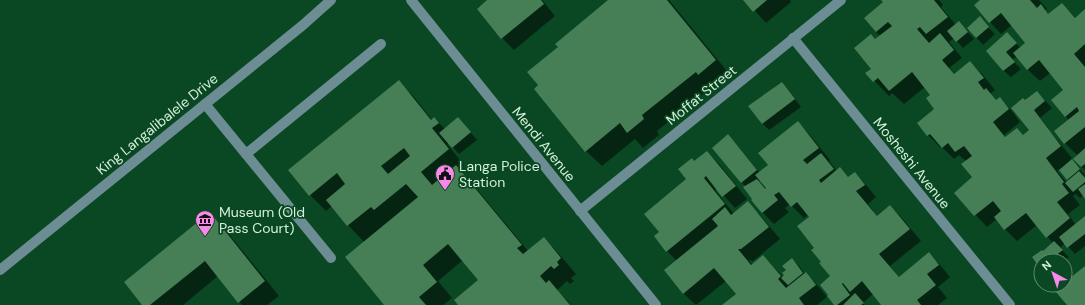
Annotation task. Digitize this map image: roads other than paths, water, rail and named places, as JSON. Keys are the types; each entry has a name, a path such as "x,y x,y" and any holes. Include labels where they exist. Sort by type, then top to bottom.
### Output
{"street":[{"name":"King Langalibalele Drive","path":"0,270 332,0"},
{"name":"Mendi Avenue","path":"411,0 656,305"},
{"name":"Moffat Street","path":"580,212 841,0"},
{"name":"Mosheshi Avenue","path":"793,38 1010,305"},
{"path":"246,154 381,44"},
{"path":"205,104 331,258"}],"place":[{"name":"Langa Police Station","path":"445,191"},
{"name":"Museum (Old Pass Court)","path":"205,237"}]}
